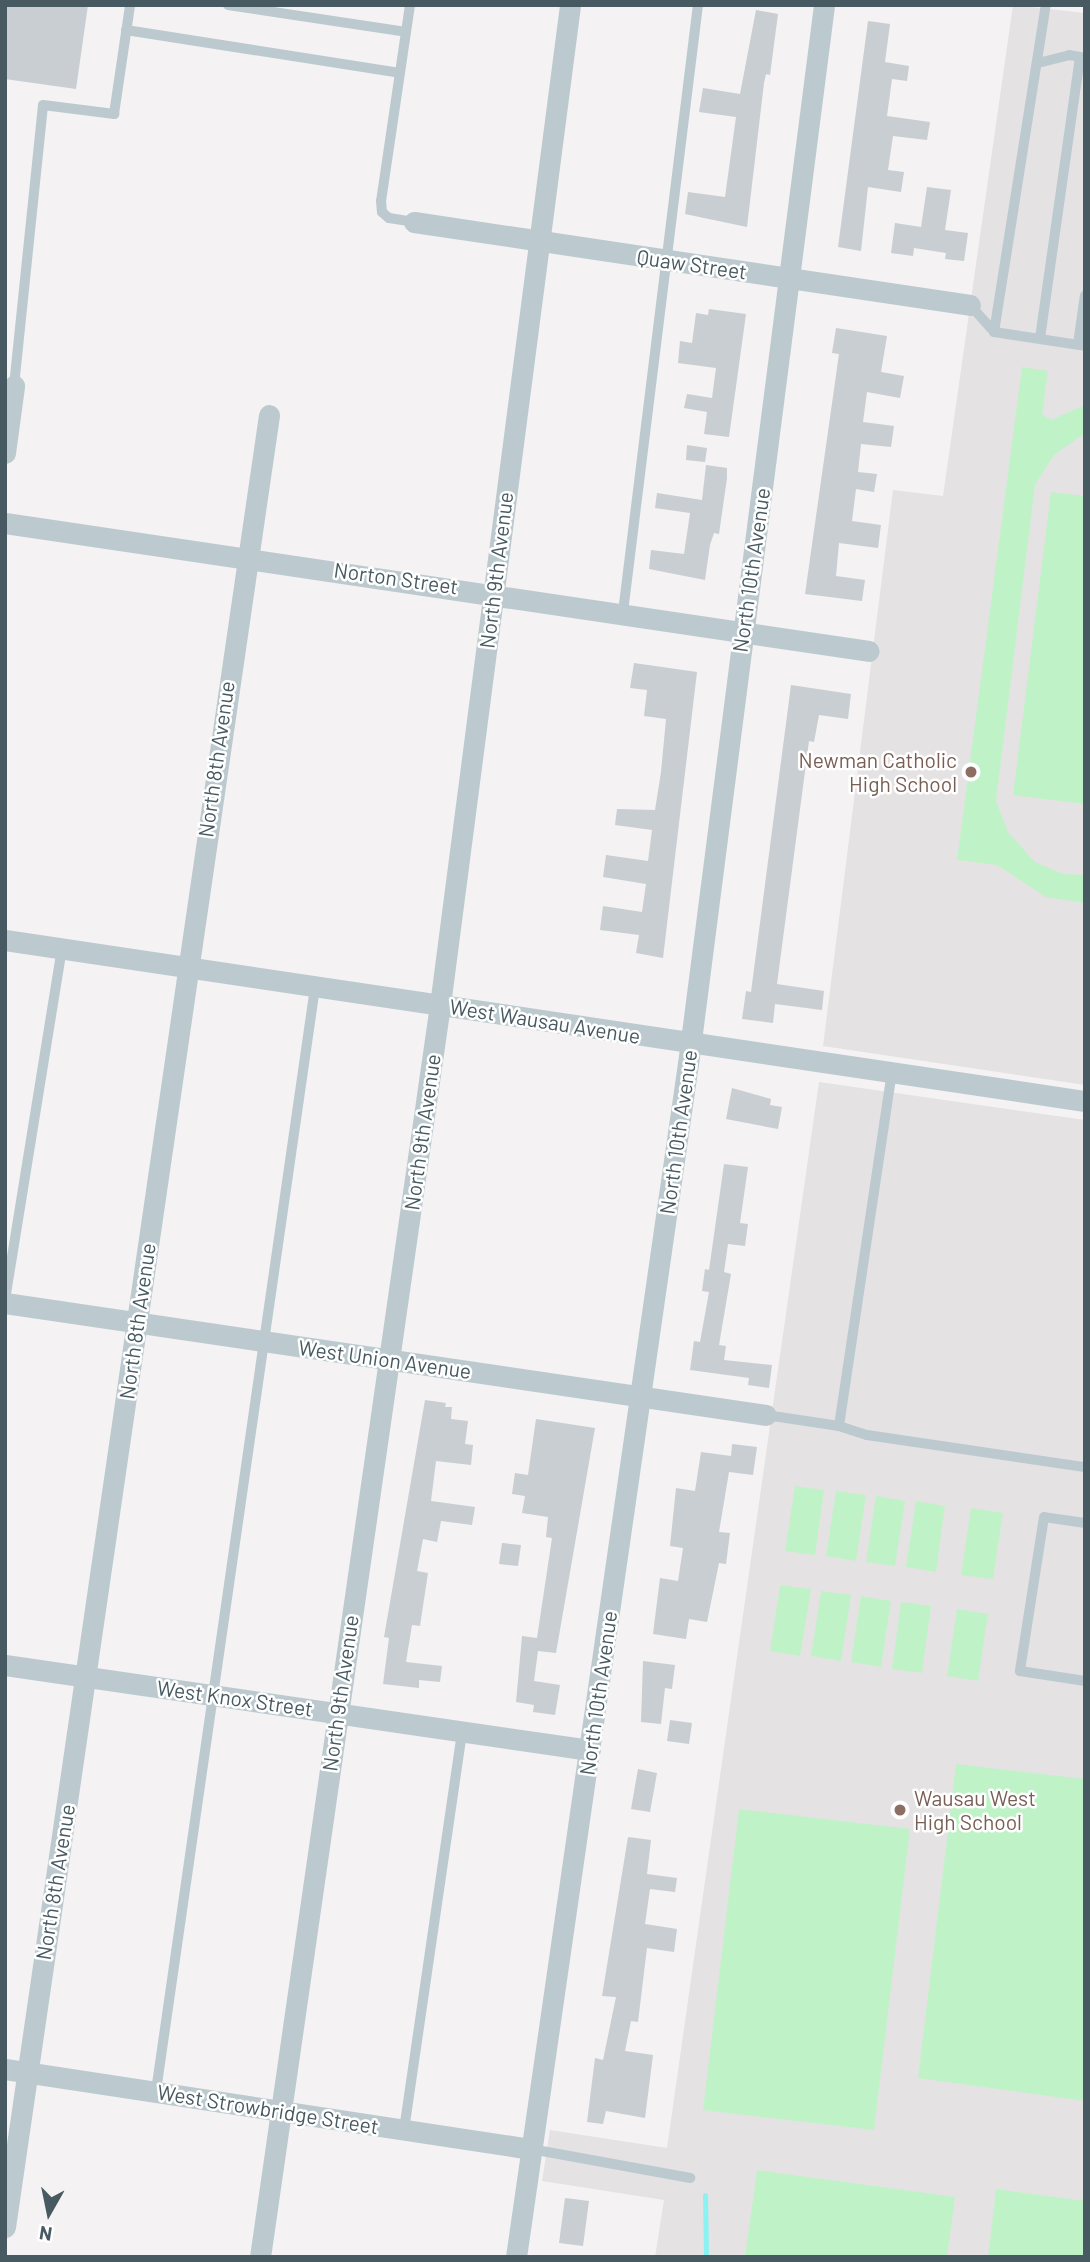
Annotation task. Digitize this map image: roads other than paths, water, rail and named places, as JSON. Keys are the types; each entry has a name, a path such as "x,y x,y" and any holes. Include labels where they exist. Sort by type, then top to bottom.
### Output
{"street":[{"name":"North 9th Avenue","path":"260,2257 440,1005 570,5"},
{"name":"North 10th Avenue","path":"516,2257 691,1043 824,5"},
{"name":"Quaw Street","path":"414,222 970,305"},
{"path":"5,453 14,386"},
{"name":"North 8th Avenue","path":"5,2227 186,967 269,415"},
{"name":"Norton Street","path":"5,523 493,592 869,651"},
{"name":"West Wausau Avenue","path":"5,940 1085,1101"},
{"name":"West Union Avenue","path":"5,1301 766,1415"},
{"name":"West Knox Street","path":"5,1665 590,1750"},
{"name":"West Strowbridge Street","path":"5,2069 531,2149"}],"lane":[{"path":"14,386 43,105 114,114 130,5"},
{"path":"228,5 406,32"},
{"path":"410,5 382,212 389,218 414,222"},
{"path":"624,612 664,260 698,5"},
{"path":"994,332 1046,5"},
{"path":"126,30 400,73"},
{"path":"1038,63 1069,55 1082,57 1040,337"},
{"path":"970,305 994,332 1082,345 1085,295"},
{"path":"5,1301 62,949"},
{"path":"156,2091 267,1342 315,987"},
{"path":"839,1426 892,1072"},
{"path":"766,1415 839,1426 867,1435 1085,1467"},
{"path":"1085,1523 1044,1517 1020,1671 1085,1681"},
{"path":"404,2130 462,1732"},
{"path":"531,2149 690,2178"}],"waterway":[{"path":"705,2195 706,2257"}],"place":[{"name":"Newman Catholic High School","path":"971,772"},
{"name":"Wausau West High School","path":"900,1810"}]}
